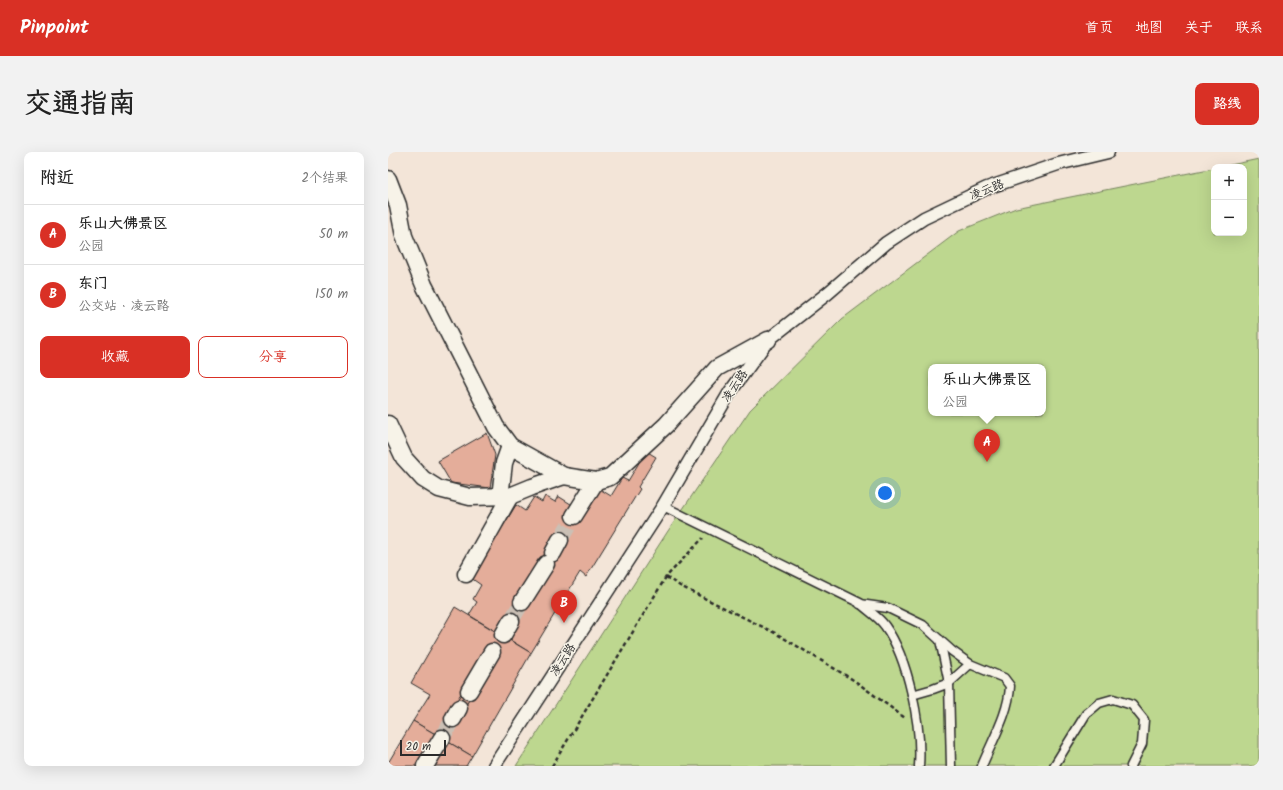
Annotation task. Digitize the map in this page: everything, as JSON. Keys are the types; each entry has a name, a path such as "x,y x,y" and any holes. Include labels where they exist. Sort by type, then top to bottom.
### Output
{"street":[{"name":"凌云路","path":"494,766 663,506 730,392 768,340 828,293 886,243 924,218 987,188 1058,164 1108,152"},
{"path":"388,179 398,205 404,236 424,285 496,428 510,446 564,476 596,481 610,477 628,462 666,425 717,368 768,340"},
{"path":"388,424 404,458 423,479 439,489 470,497 505,497 564,476"},
{"path":"466,574 505,497 504,463 510,446"},
{"path":"574,516 596,481"},
{"path":"522,602 553,552"},
{"path":"503,635 511,620"},
{"path":"469,691 492,652"},
{"path":"425,766 442,738"}],"lane":[{"path":"663,506 860,603 884,624 898,648 909,682 917,726 920,755 919,766"},
{"path":"860,603 888,608 923,625 952,651 970,664 1004,678 1010,686 1010,696 1006,709 982,766"},
{"path":"940,639 949,683 951,766"},
{"path":"912,695 949,683 970,664"},
{"path":"1054,766 1086,714 1099,703 1113,699 1132,705 1144,720 1142,744 1131,766"}],"path":[{"path":"552,766 666,578 710,530"},
{"path":"666,578 777,634 855,681 917,726"}],"green space":[{"path":"1259,159 1259,766 516,766 668,531 750,410 842,319 959,231 1016,208 1211,169 1211,236 1247,236 1247,164 1235,164"}],"building":[{"path":"487,433 495,455 490,488 451,483 438,461"},
{"path":"646,451 656,457 638,487 640,489 586,577 580,572 531,653 507,638 565,543 555,537 497,632 469,615 477,602 473,599 481,585 471,578 516,505 525,511 534,497 542,502 545,496 555,502 558,496 574,506 598,488 611,496 622,478 628,481"},
{"path":"517,599 527,605 516,623 506,617"},
{"path":"455,607 531,653 472,756 445,740 496,654 487,649 437,735 413,721 430,694 411,683"},
{"path":"464,688 473,693 463,710 454,706"},
{"path":"448,716 457,721 445,740 437,735"},
{"path":"413,721 437,735 419,766 388,766 388,763"},
{"path":"445,740 472,756 466,766 430,766"}],"tunnel":[{"path":"560,540 574,516"},
{"path":"511,621 522,602"},
{"path":"442,738 453,719"}],"place":[{"name":"乐山大佛景区","path":"987,462"},
{"name":"东门","path":"564,623"}]}
